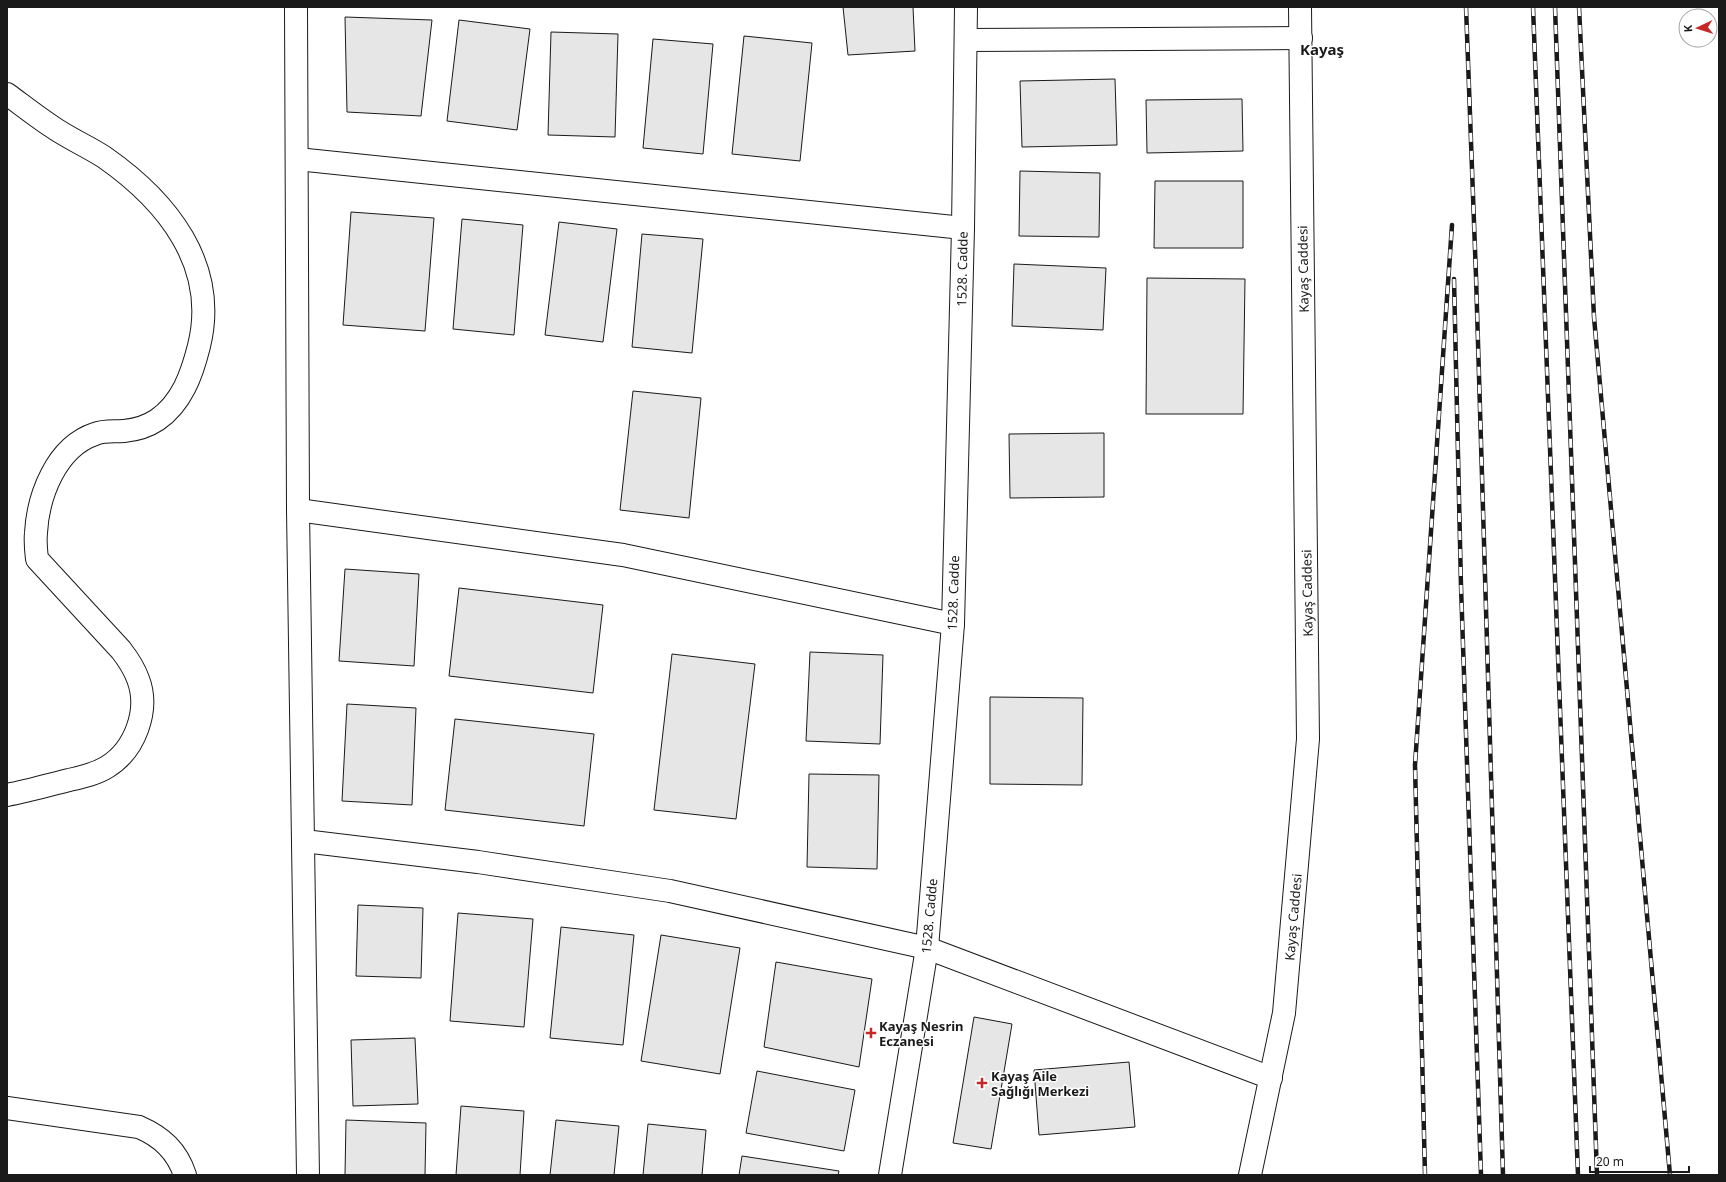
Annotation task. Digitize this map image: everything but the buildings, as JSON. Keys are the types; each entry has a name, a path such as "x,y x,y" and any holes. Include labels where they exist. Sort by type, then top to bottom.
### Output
{"street":[{"path":"296,7 298,510 308,1175"},
{"name":"1528. Cadde","path":"890,1175 927,948 953,624 963,228 966,7"},
{"name":"Kayaş Caddesi","path":"1250,1175 1284,1013 1308,739 1300,7"},
{"path":"966,40 1301,38"},
{"path":"7,94 53,127 105,158 148,194 174,223 187,244 196,268 202,293 203,318 195,361 180,397 169,410 156,421 140,428 96,433 71,447 57,466 46,487 39,509 36,534 37,559 121,650 132,664 139,680 142,698 141,715 136,733 129,746 119,758 107,767 93,774 7,795"},
{"path":"297,159 963,228"},
{"path":"298,510 624,555 953,624"},
{"path":"304,841 478,862 670,891 927,948 1271,1078"},
{"path":"7,1108 38,1114 139,1127 164,1141 177,1157 185,1175"}],"railway":[{"path":"1466,7 1476,276 1503,1175"},
{"path":"1533,7 1578,1175"},
{"path":"1555,7 1597,1175"},
{"path":"1579,7 1594,317 1670,1175"},
{"path":"1425,1175 1415,765 1452,225"},
{"path":"1454,279 1461,586 1481,1175"}],"place":[{"name":"Kayaş Nesrin Eczanesi","path":"871,1033"},
{"name":"Kayaş Aile Sağlığı Merkezi","path":"982,1083"}],"district":[{"name":"Kayaş","path":"1322,50"}]}
